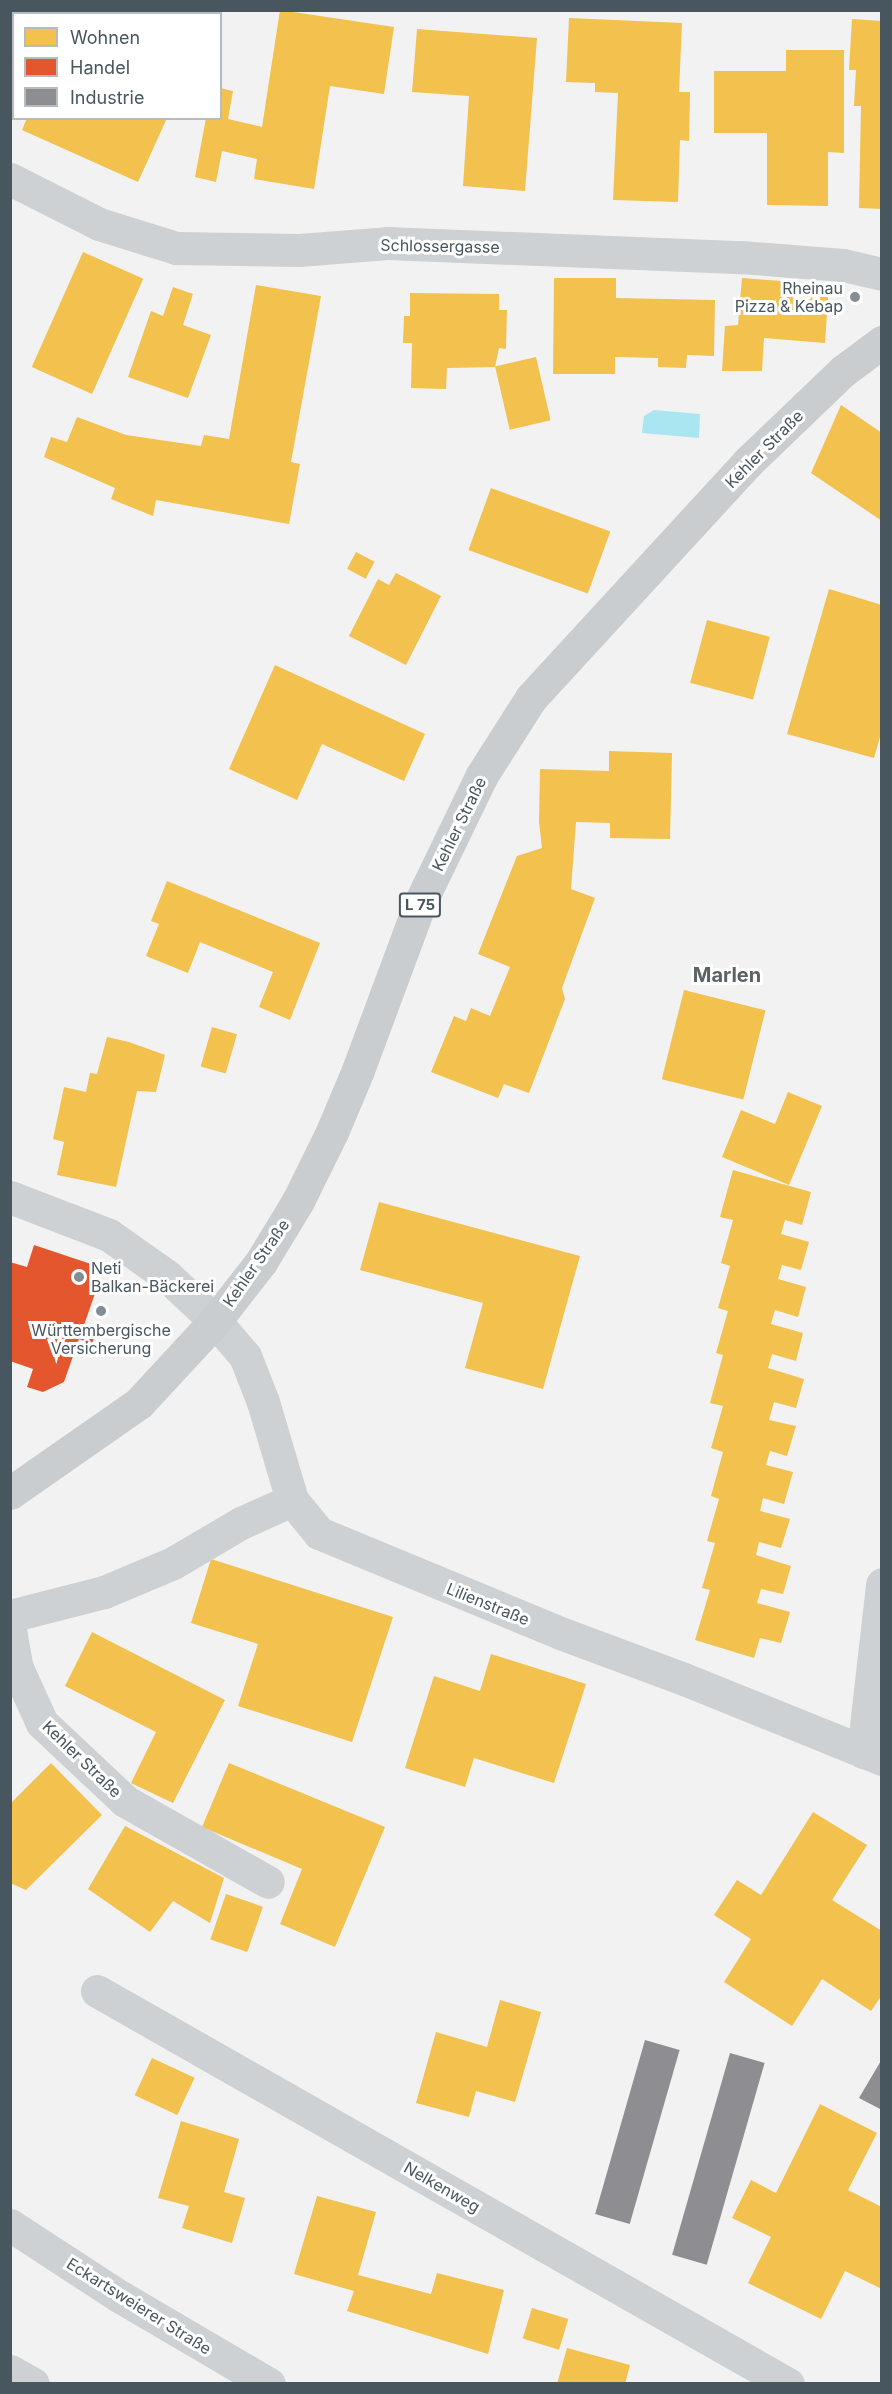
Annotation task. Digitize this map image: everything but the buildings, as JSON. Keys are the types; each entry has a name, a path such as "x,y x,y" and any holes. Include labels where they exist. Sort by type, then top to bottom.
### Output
{"main road":[{"name":"Kehler Straße","path":"10,1493 139,1403 215,1321 261,1262 298,1201 358,1070 421,901 482,775 531,698 580,642 748,462 843,371 882,342"},
{"name":"Eckartsweierer Straße","path":"10,2225 119,2296 269,2384"}],"street":[{"name":"Schlossergasse","path":"10,179 99,224 176,248 299,250 387,243 741,257 843,265 882,274"},
{"name":"Lilienstraße","path":"10,1197 109,1235 167,1276 215,1321 246,1356 263,1402 292,1500 319,1533 355,1550 872,1756"},
{"path":"10,1616 104,1592 134,1580 173,1563 242,1523 292,1500"},
{"path":"872,1756 882,1584"},
{"name":"Kehler Straße","path":"10,1630 17,1668 42,1724 124,1801 268,1882"},
{"name":"Nelkenweg","path":"97,1991 788,2384"},
{"path":"10,2371 33,2384"}],"water":[{"path":"654,410 700,414 699,438 642,433 644,416"}],"place":[{"name":"Rheinau Pizza & Kebap","path":"855,297"},
{"name":"Neti Balkan-Bäckerei","path":"79,1277"},
{"name":"Württembergische Versicherung","path":"101,1311"}],"district":[{"name":"Marlen","path":"727,975"}]}
